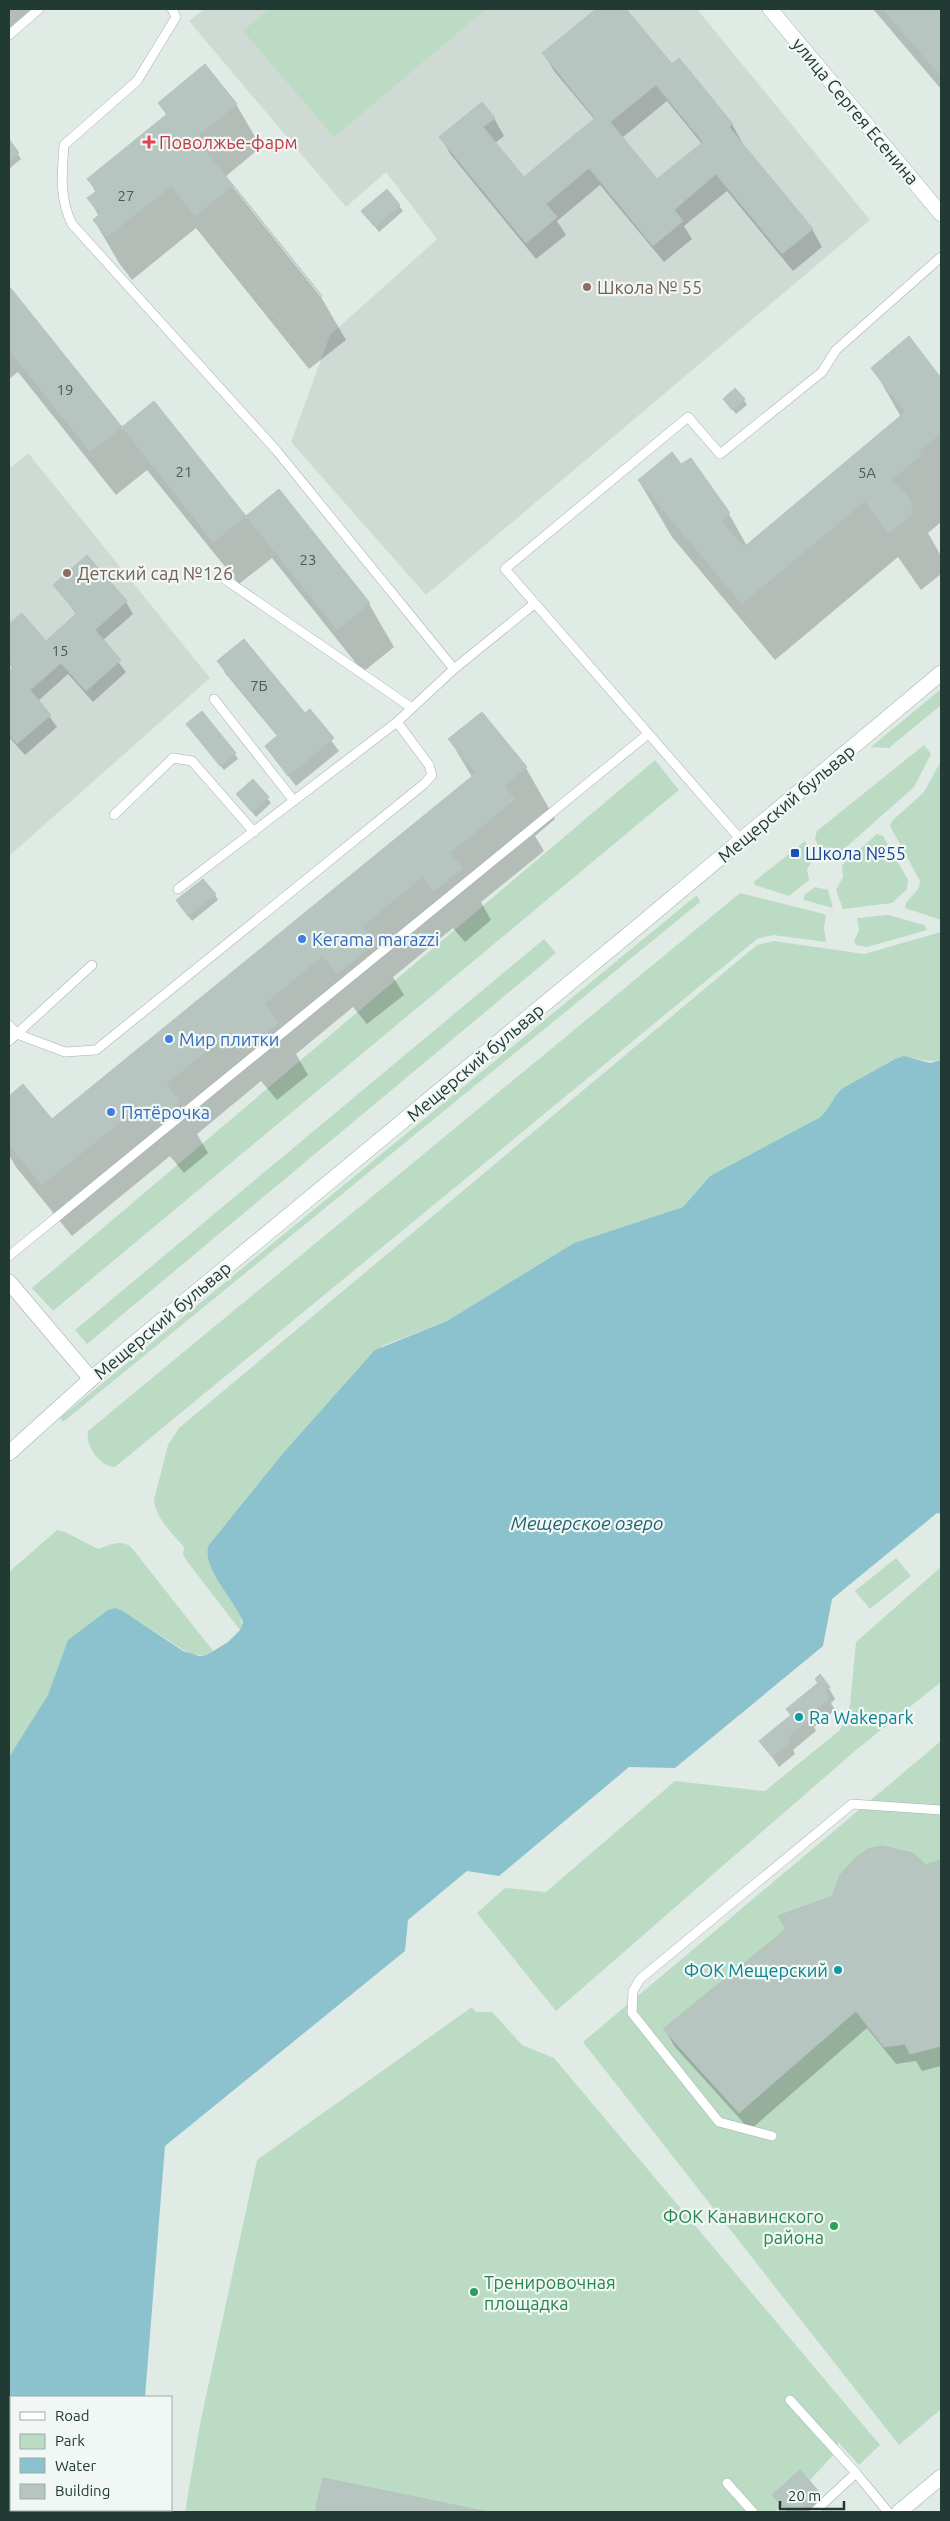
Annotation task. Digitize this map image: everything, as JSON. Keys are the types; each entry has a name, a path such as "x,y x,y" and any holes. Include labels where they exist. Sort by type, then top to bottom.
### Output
{"main road":[{"name":"улица Сергея Есенина","path":"770,9 941,214"},
{"name":"Мещерский бульвар","path":"9,1453 91,1379 941,673"},
{"path":"9,1282 91,1379"},
{"path":"899,2512 941,2477"}],"lane":[{"path":"9,35 39,9"},
{"path":"172,9 176,17 137,81 64,145 62,193 64,208 72,224 276,450 454,669"},
{"path":"741,840 505,570 688,417 720,454 822,372 836,350 941,257"},
{"path":"226,580 412,708"},
{"path":"178,889 397,722 454,669 534,604"},
{"path":"214,699 294,801"},
{"path":"9,1025 17,1034 65,1052 96,1050 432,776 429,765 397,722"},
{"path":"9,1256 648,734"},
{"path":"114,815 172,758 183,758 192,761 254,832"},
{"path":"9,1041 92,965"},
{"path":"772,2136 719,2122 632,2013 634,1991 640,1979 852,1804 941,1810"},
{"path":"790,2400 856,2473 888,2512"},
{"path":"814,2512 856,2473"},
{"path":"727,2483 753,2512"}],"shaded area":[{"name":"Школа № 55","path":"204,9 697,9 870,220 426,595 291,442 330,335 437,239 386,172 346,207 189,21"},
{"name":"Детский сад №126","path":"28,453 210,678 9,856 9,469"}],"green space":[{"path":"269,9 486,9 334,137 243,31"},
{"path":"941,689 941,705 889,748 871,747"},
{"path":"924,745 931,754 914,787 835,857 822,854 815,839 817,831"},
{"path":"655,760 679,790 53,1311 32,1288"},
{"path":"941,761 941,920 905,908 918,889 920,881 890,826 892,821 924,792"},
{"path":"877,834 883,836 908,880 907,889 892,903 843,909 836,890 843,877 842,865"},
{"path":"805,841 813,860 807,869 809,880 789,896 755,885 754,882 756,880"},
{"path":"815,887 828,890 833,908 804,900 804,895"},
{"path":"740,893 824,914 826,916 824,928 826,942 773,935 757,939 115,1467 99,1460 91,1449 88,1431"},
{"path":"697,895 700,902 63,1422 60,1418"},
{"path":"888,915 924,925 927,930 867,947 856,945 854,941 859,930 857,918"},
{"path":"941,932 941,1060 895,1059 843,1088 819,1119 710,1176 683,1207 574,1243 447,1321 382,1346 218,1580 238,1610 241,1617 240,1630 186,1560 183,1554 184,1547 165,1525 155,1507 154,1500 168,1445 179,1428 757,945 774,941 864,954"},
{"path":"544,939 556,953 87,1344 75,1330"},
{"path":"57,1530 65,1532 98,1549 119,1543 131,1547 214,1652 207,1655 191,1655 123,1611 52,1687 44,1703 9,1757 9,1572"},
{"path":"896,1558 911,1576 870,1609 855,1591"},
{"path":"941,1567 941,1682 856,1750 556,2011 477,1913 505,1888 546,1892 675,1781 765,1791 840,1730 850,1705 856,1642"},
{"name":"ФОК Канавинского района","path":"941,1741 941,2409 899,2445 583,2042"},
{"name":"Тренировочная площадка","path":"472,2007 476,2012 492,2012 522,2045 554,2058 880,2445 859,2465 838,2442 837,2451 810,2480 820,2493 798,2512 788,2512 781,2506 774,2512 185,2512 200,2424 257,2160"}],"water":[{"name":"Мещерское озеро","path":"904,1056 930,1063 941,1060 941,1514 937,1513 832,1599 823,1646 675,1768 629,1767 499,1876 467,1871 408,1920 405,1951 165,2146 145,2396 10,2396 10,2511 116,2511 9,2512 9,1757 48,1695 68,1640 108,1610 115,1608 123,1611 183,1651 199,1656 207,1655 228,1642 240,1630 243,1622 214,1573 208,1554 209,1545 285,1451 375,1350 447,1321 574,1243 683,1207 710,1176 819,1118 843,1088 895,1059"}],"building":[{"path":"596,9 626,9 672,64 679,58 733,124 729,127 813,229 782,254 716,174 674,210 683,221 653,246 589,168 546,204 557,217 526,243 439,137 482,102 495,118 483,127 524,177 595,118 542,53","holes":["656,85 703,142 657,179 610,122"]},
{"path":"883,9 941,9 941,77"},
{"path":"205,64 237,104 195,138 322,296 284,327 171,186 107,237 93,220 100,214 87,198 97,191 87,179 167,114 158,103"},
{"path":"9,139 19,153 9,161"},
{"path":"233,185 322,296 284,327 195,216"},
{"path":"387,189 400,205 375,227 361,211"},
{"path":"9,286 122,427 90,452 9,350"},
{"path":"909,336 941,378 941,433 918,452 921,455 890,481 905,492 912,504 911,515 888,534 865,501 742,604 638,480 672,452 681,464 691,458 730,513 721,521 744,547 905,412 871,368"},
{"path":"735,388 745,399 732,410 723,399"},
{"path":"154,401 246,516 213,542 122,427"},
{"path":"279,489 370,603 337,630 246,516"},
{"path":"87,555 127,601 95,630 121,660 86,691 61,663 30,690 51,715 17,744 9,734 9,671 14,667 9,661 9,624 22,613 46,641 77,613 53,585"},
{"path":"244,639 305,713 310,709 334,738 288,776 265,746 278,735 217,661"},
{"path":"202,711 236,753 220,766 186,724"},
{"path":"482,712 527,767 504,786 515,799 450,853 463,868 434,891 422,877 362,927 375,943 337,974 323,956 264,1004 279,1023 246,1050 231,1031 166,1084 180,1101 154,1123 140,1106 42,1185 9,1145 9,1096 23,1084 52,1119 476,773 448,739"},
{"path":"253,779 269,797 252,812 236,794"},
{"path":"203,879 216,894 188,916 176,900"},
{"name":"Ra Wakepark","path":"820,1674 830,1687 825,1691 830,1698 808,1715 810,1719 787,1738 790,1742 772,1757 759,1741 791,1715 786,1709 818,1683 815,1679"},
{"name":"ФОК Мещерский","path":"882,1846 913,1853 926,1865 941,1860 941,2046 910,2054 905,2044 884,2047 856,2011 739,2113 663,2029 786,1929 778,1916 832,1896 840,1875 856,1857 868,1849"},
{"path":"800,2470 820,2493 798,2512 788,2512 772,2495"},
{"path":"323,2478 488,2512 315,2512"}],"place":[{"name":"Поволжье-фарм","path":"149,142"},
{"name":"Школа № 55","path":"587,287"},
{"name":"Детский сад №126","path":"67,573"},
{"name":"Школа №55","path":"795,853"},
{"name":"Kerama marazzi","path":"302,939"},
{"name":"Мир плитки","path":"169,1039"},
{"name":"Пятёрочка","path":"111,1112"},
{"name":"Ra Wakepark","path":"799,1717"},
{"name":"ФОК Мещерский","path":"838,1970"},
{"name":"ФОК Канавинского района","path":"834,2226"},
{"name":"Тренировочная площадка","path":"474,2292"}]}
